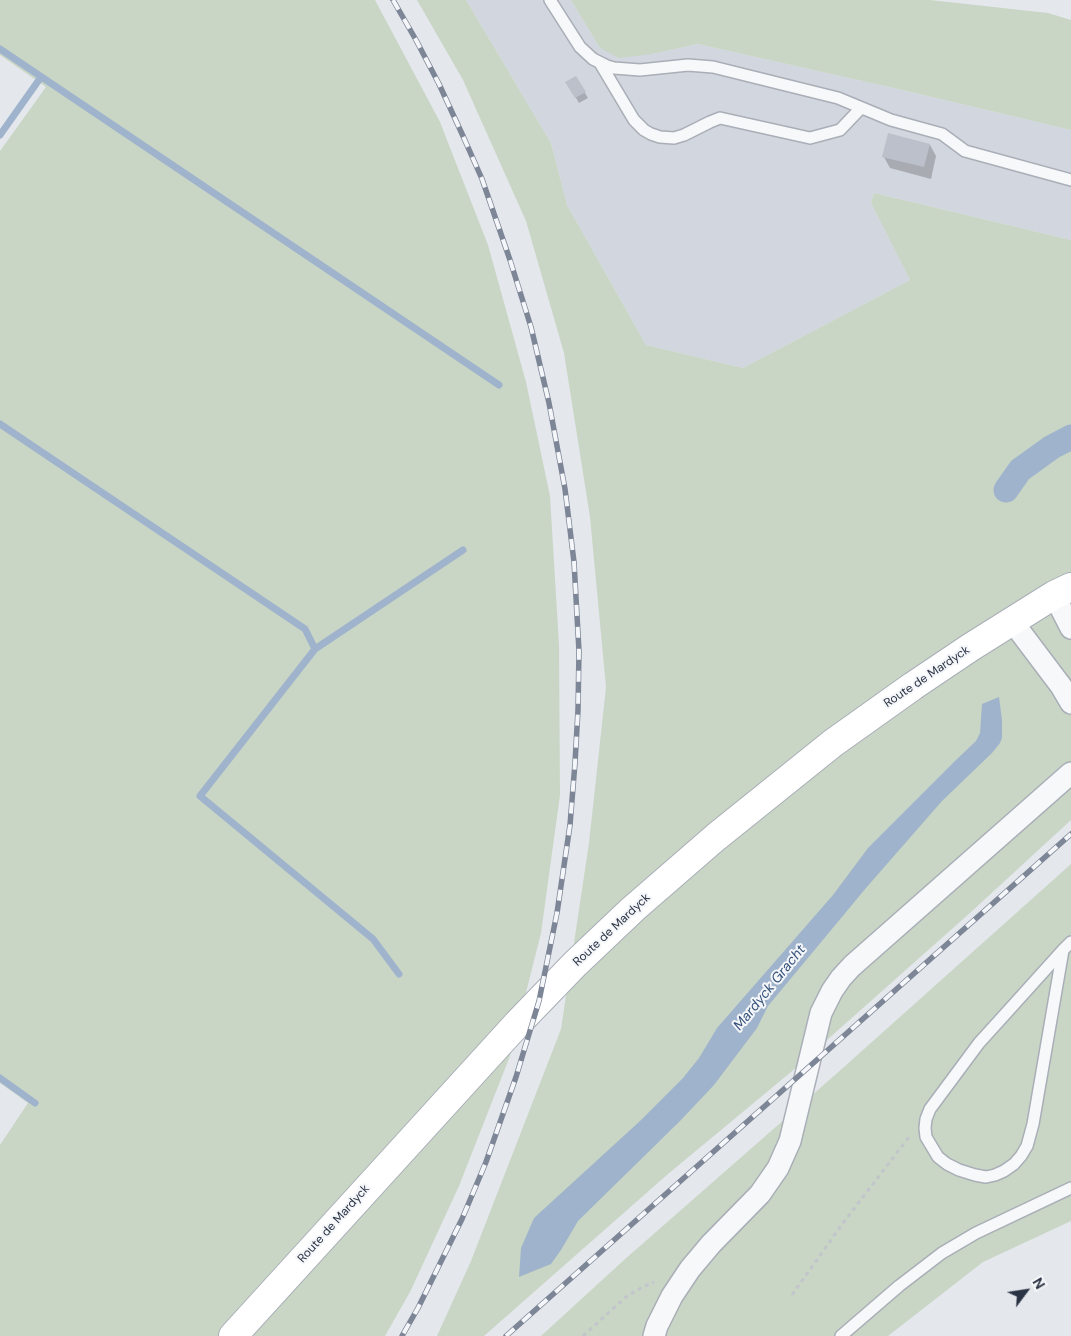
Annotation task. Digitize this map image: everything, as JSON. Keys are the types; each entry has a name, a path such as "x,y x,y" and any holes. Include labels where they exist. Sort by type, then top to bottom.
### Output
{"main road":[{"name":"Route de Mardyck","path":"233,1336 507,1035 575,964 621,920 716,837 833,743 913,686 1065,588"}],"street":[{"path":"1065,588 1071,628"},
{"path":"1012,621 1061,686 1071,703"},
{"path":"1054,788 1071,761"},
{"path":"654,1336 672,1296 690,1269 711,1244 760,1194 778,1168 790,1141 821,1013 841,978 852,966 1071,773"}],"lane":[{"path":"550,0 580,47 593,59 614,68 633,70 688,66 713,67 838,98 891,120 942,134 965,150 1071,180"},
{"path":"600,63 634,120 644,130 660,137 674,138 684,135 720,118 810,138 840,130 861,108"},
{"path":"1067,946 1033,1124 1027,1146 1014,1164 996,1175 976,1176 953,1167 938,1157 926,1138 926,1119 930,1109 979,1043 1067,946"},
{"path":"842,1336 899,1286 942,1253 976,1233 1071,1188"}],"path":[{"path":"792,1295 843,1223 930,1109"},
{"path":"583,1336 614,1307 639,1289 690,1269"}],"shaded area":[{"path":"466,0 571,0 600,48 652,54 698,44 1071,130 1071,240 874,193 871,203 910,280 743,368 646,345 567,205 551,143"}],"green space":[{"path":"0,0 375,0 440,122 488,245 526,382 550,496 559,645 560,795 541,933 510,1056 459,1186 410,1292 385,1336 0,1336 0,1145 28,1103 0,1083 0,151 46,87 0,55"},
{"path":"417,0 466,0 551,143 567,205 646,345 743,368 910,280 871,203 874,193 1071,240 1071,820 791,1072 668,1174 484,1336 437,1336 471,1261 561,1029 589,843 606,687 590,517 564,353 526,221 463,80"},
{"path":"571,0 930,0 1048,13 1071,20 1071,130 698,44 652,54 619,58 600,48"},
{"path":"1071,864 1071,1221 983,1262 888,1336 541,1336 624,1260"}],"water":[{"path":"999,697 1002,738 992,753 942,801 866,888 768,1006 757,1028 714,1085 578,1221 551,1264 519,1277 521,1248 534,1218 640,1121 683,1078 699,1058 717,1028 833,895 868,848 976,741 980,733 982,704"}],"building":[{"path":"576,76 586,92 575,98 565,82"},
{"path":"888,133 930,144 924,167 882,157"}],"waterway":[{"path":"0,49 499,385"},
{"path":"0,135 41,77"},
{"path":"0,424 305,629 315,649"},
{"name":"Mardyck Gracht","path":"1006,490 1020,470 1052,447 1071,437"},
{"path":"399,974 373,939 200,796 315,649 463,550"},
{"path":"0,1078 35,1103"}],"railway":[{"path":"393,0 439,84 482,179 531,327 549,403 565,489 574,562 579,651 578,710 570,825 557,913 539,1001 516,1077 486,1162 462,1219 402,1336"},
{"path":"506,1336 1071,834"}]}
